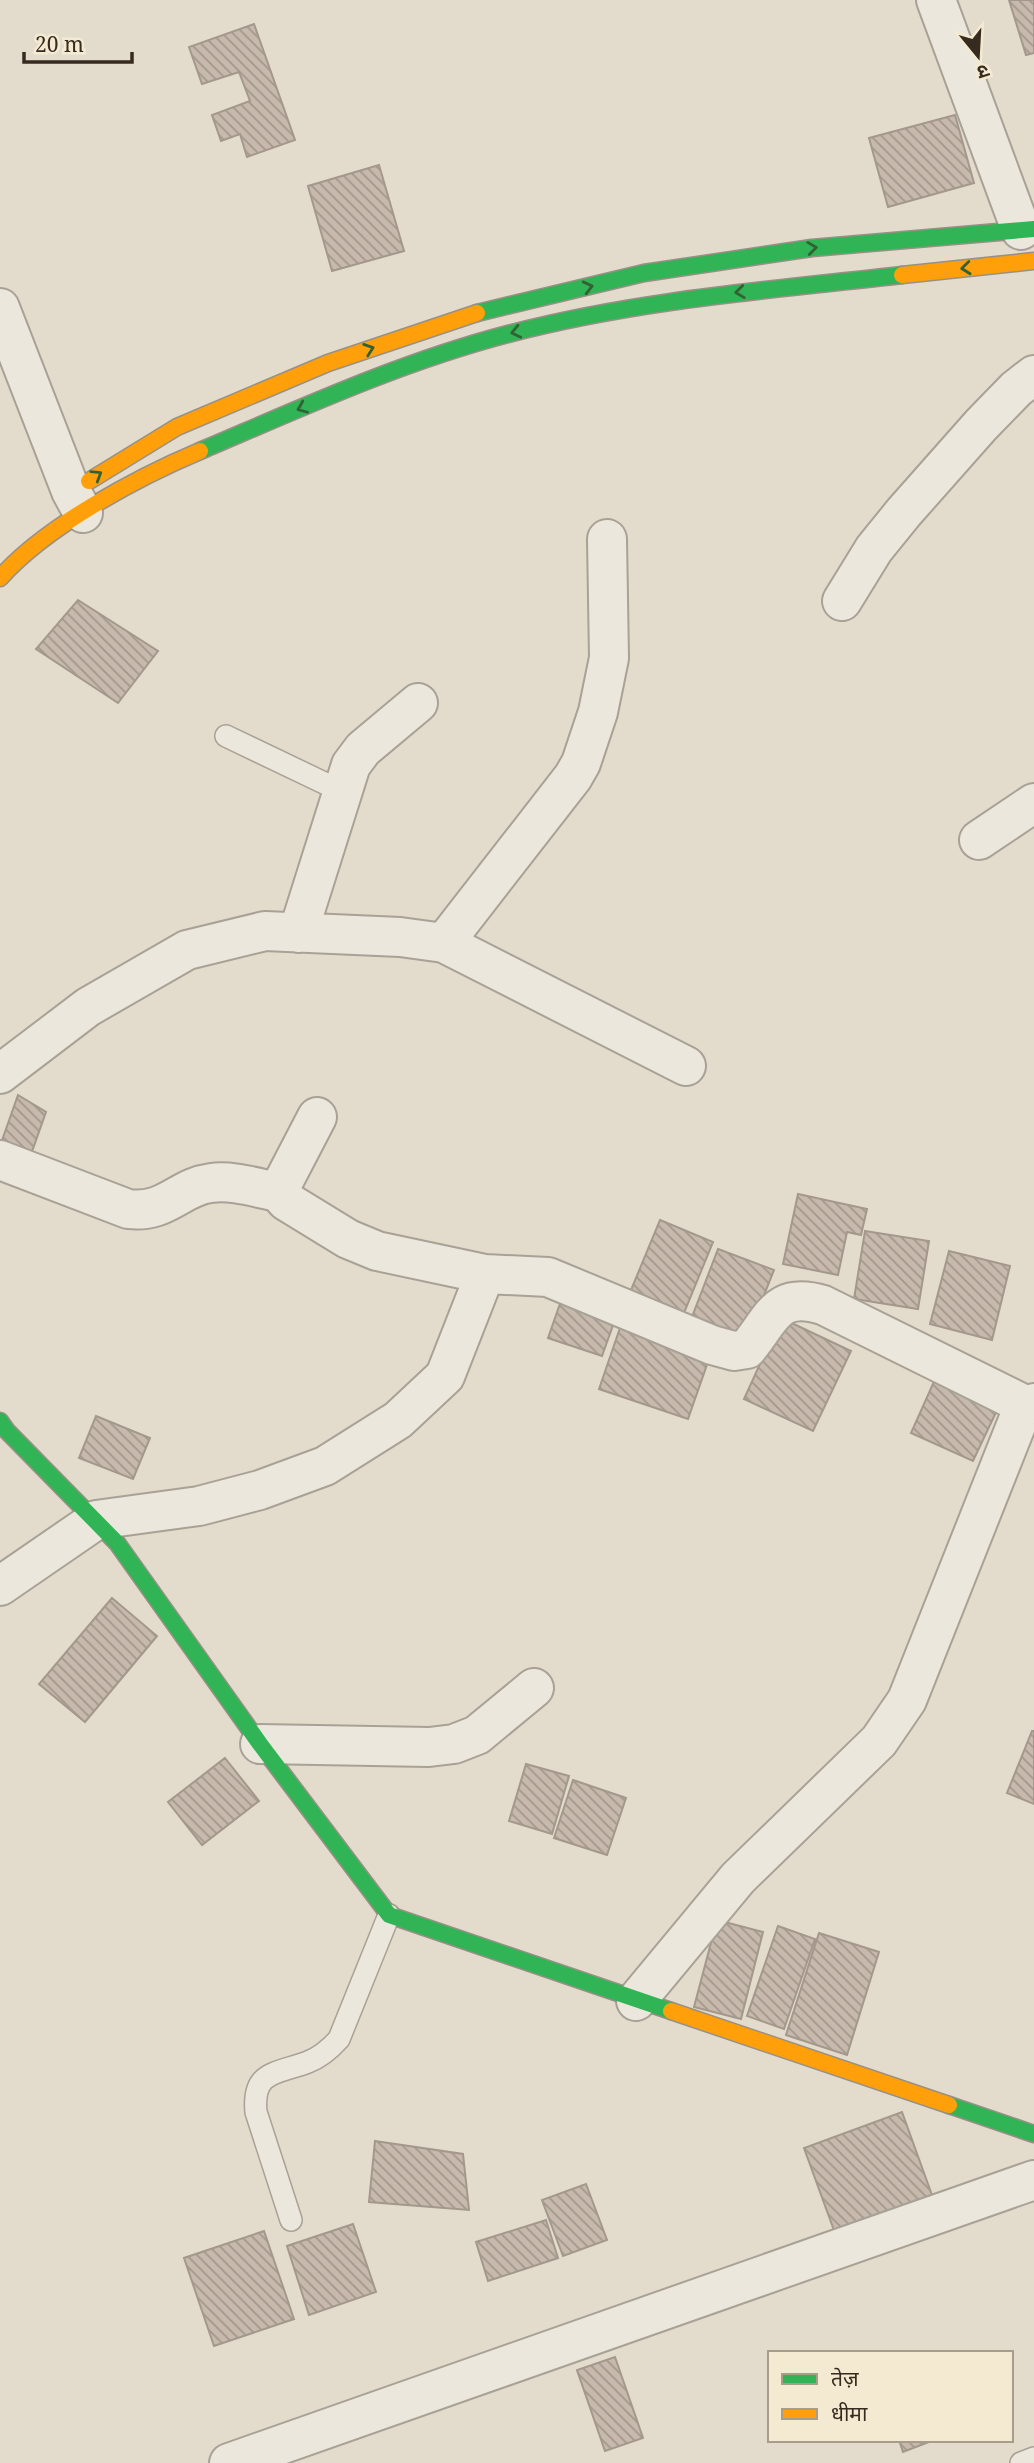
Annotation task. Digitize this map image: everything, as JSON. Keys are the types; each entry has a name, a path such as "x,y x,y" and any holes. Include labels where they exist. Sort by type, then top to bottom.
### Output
{"main road":[{"path":"72,500 176,461 379,376 508,334 659,302 1030,240"},
{"path":"0,578 72,500 177,426 328,363 462,317 644,273 811,248 1030,240"},
{"path":"0,1421 117,1543 260,1744 389,1915 1034,2134"}],"street":[{"path":"936,0 1030,240"},
{"path":"0,307 72,500"},
{"path":"842,601 874,550 904,512 981,425 1034,375"},
{"path":"444,943 573,777 581,763 598,712 609,658 607,539"},
{"path":"298,933 351,765 363,749 418,703"},
{"path":"979,839 1034,803"},
{"path":"0,1074 88,1007 187,950 265,931 400,937 444,943 686,1066"},
{"path":"278,1192 317,1117"},
{"path":"0,1160 128,1209 142,1211 158,1207 209,1183 225,1182 278,1192 286,1201 348,1239 377,1251 485,1274 548,1277 712,1345 734,1351 747,1349 770,1317 786,1303 803,1299 823,1305 1030,1404 1017,1423 907,1700 879,1741 738,1878 636,2001"},
{"path":"0,1586 96,1520 199,1506 260,1490 325,1466 398,1420 445,1376 485,1274"},
{"path":"260,1744 429,1747 454,1744 477,1735 534,1688"},
{"path":"229,2463 1034,2180"}],"lane":[{"path":"226,736 343,792"},
{"path":"291,2220 256,2112 254,2096 261,2081 272,2073 327,2053 340,2039 389,1915"},
{"path":"1021,2463 1034,2458"}],"building":[{"path":"1009,0 1034,0 1034,53 1026,55"},
{"path":"254,24 295,140 247,157 240,134 221,141 212,115 250,101 239,72 202,84 189,47"},
{"path":"955,115 974,183 888,207 869,138"},
{"path":"379,165 404,251 332,271 308,186"},
{"path":"78,600 158,651 118,703 36,649"},
{"path":"18,1095 46,1112 29,1160 0,1146"},
{"path":"798,1194 867,1209 861,1235 847,1232 838,1275 783,1264"},
{"path":"660,1220 713,1242 684,1313 631,1290"},
{"path":"865,1231 929,1241 918,1309 854,1299"},
{"path":"718,1249 774,1270 747,1338 692,1317"},
{"path":"949,1251 1010,1266 992,1340 930,1324"},
{"path":"563,1295 617,1314 602,1356 548,1338"},
{"path":"781,1318 851,1351 813,1431 744,1399"},
{"path":"621,1325 710,1356 688,1419 599,1389"},
{"path":"936,1377 999,1406 973,1461 911,1433"},
{"path":"96,1416 150,1438 133,1479 79,1458"},
{"path":"112,1598 157,1636 85,1722 39,1684"},
{"path":"1034,1731 1034,1804 1007,1793"},
{"path":"225,1758 259,1801 202,1845 168,1802"},
{"path":"526,1764 569,1776 552,1834 509,1821"},
{"path":"573,1780 626,1798 607,1855 554,1838"},
{"path":"717,1920 763,1932 741,2019 694,2007"},
{"path":"778,1926 815,1939 784,2029 747,2016"},
{"path":"819,1933 879,1952 847,2055 786,2035"},
{"path":"902,2112 937,2209 839,2244 804,2148"},
{"path":"375,2141 463,2154 469,2210 369,2202"},
{"path":"586,2184 607,2240 563,2256 542,2200"},
{"path":"546,2220 558,2258 488,2281 476,2242"},
{"path":"353,2224 376,2292 309,2315 287,2246"},
{"path":"264,2231 294,2319 214,2346 184,2258"},
{"path":"615,2357 643,2438 605,2451 577,2370"},
{"path":"900,2442 929,2442 903,2452"}],"traffic: fast":[{"path":"477,313 644,273 812,248 1034,229"},
{"path":"200,451 390,372 508,334 655,304 902,275"},
{"path":"0,1421 117,1543 260,1744 389,1915 671,2011"},
{"path":"949,2105 1034,2134"}],"traffic: slow":[{"path":"902,275 1034,261"},
{"path":"89,481 177,427 328,363 477,313"},
{"path":"0,578 41,540 66,523 120,490 200,451"},
{"path":"671,2011 949,2105"}]}
